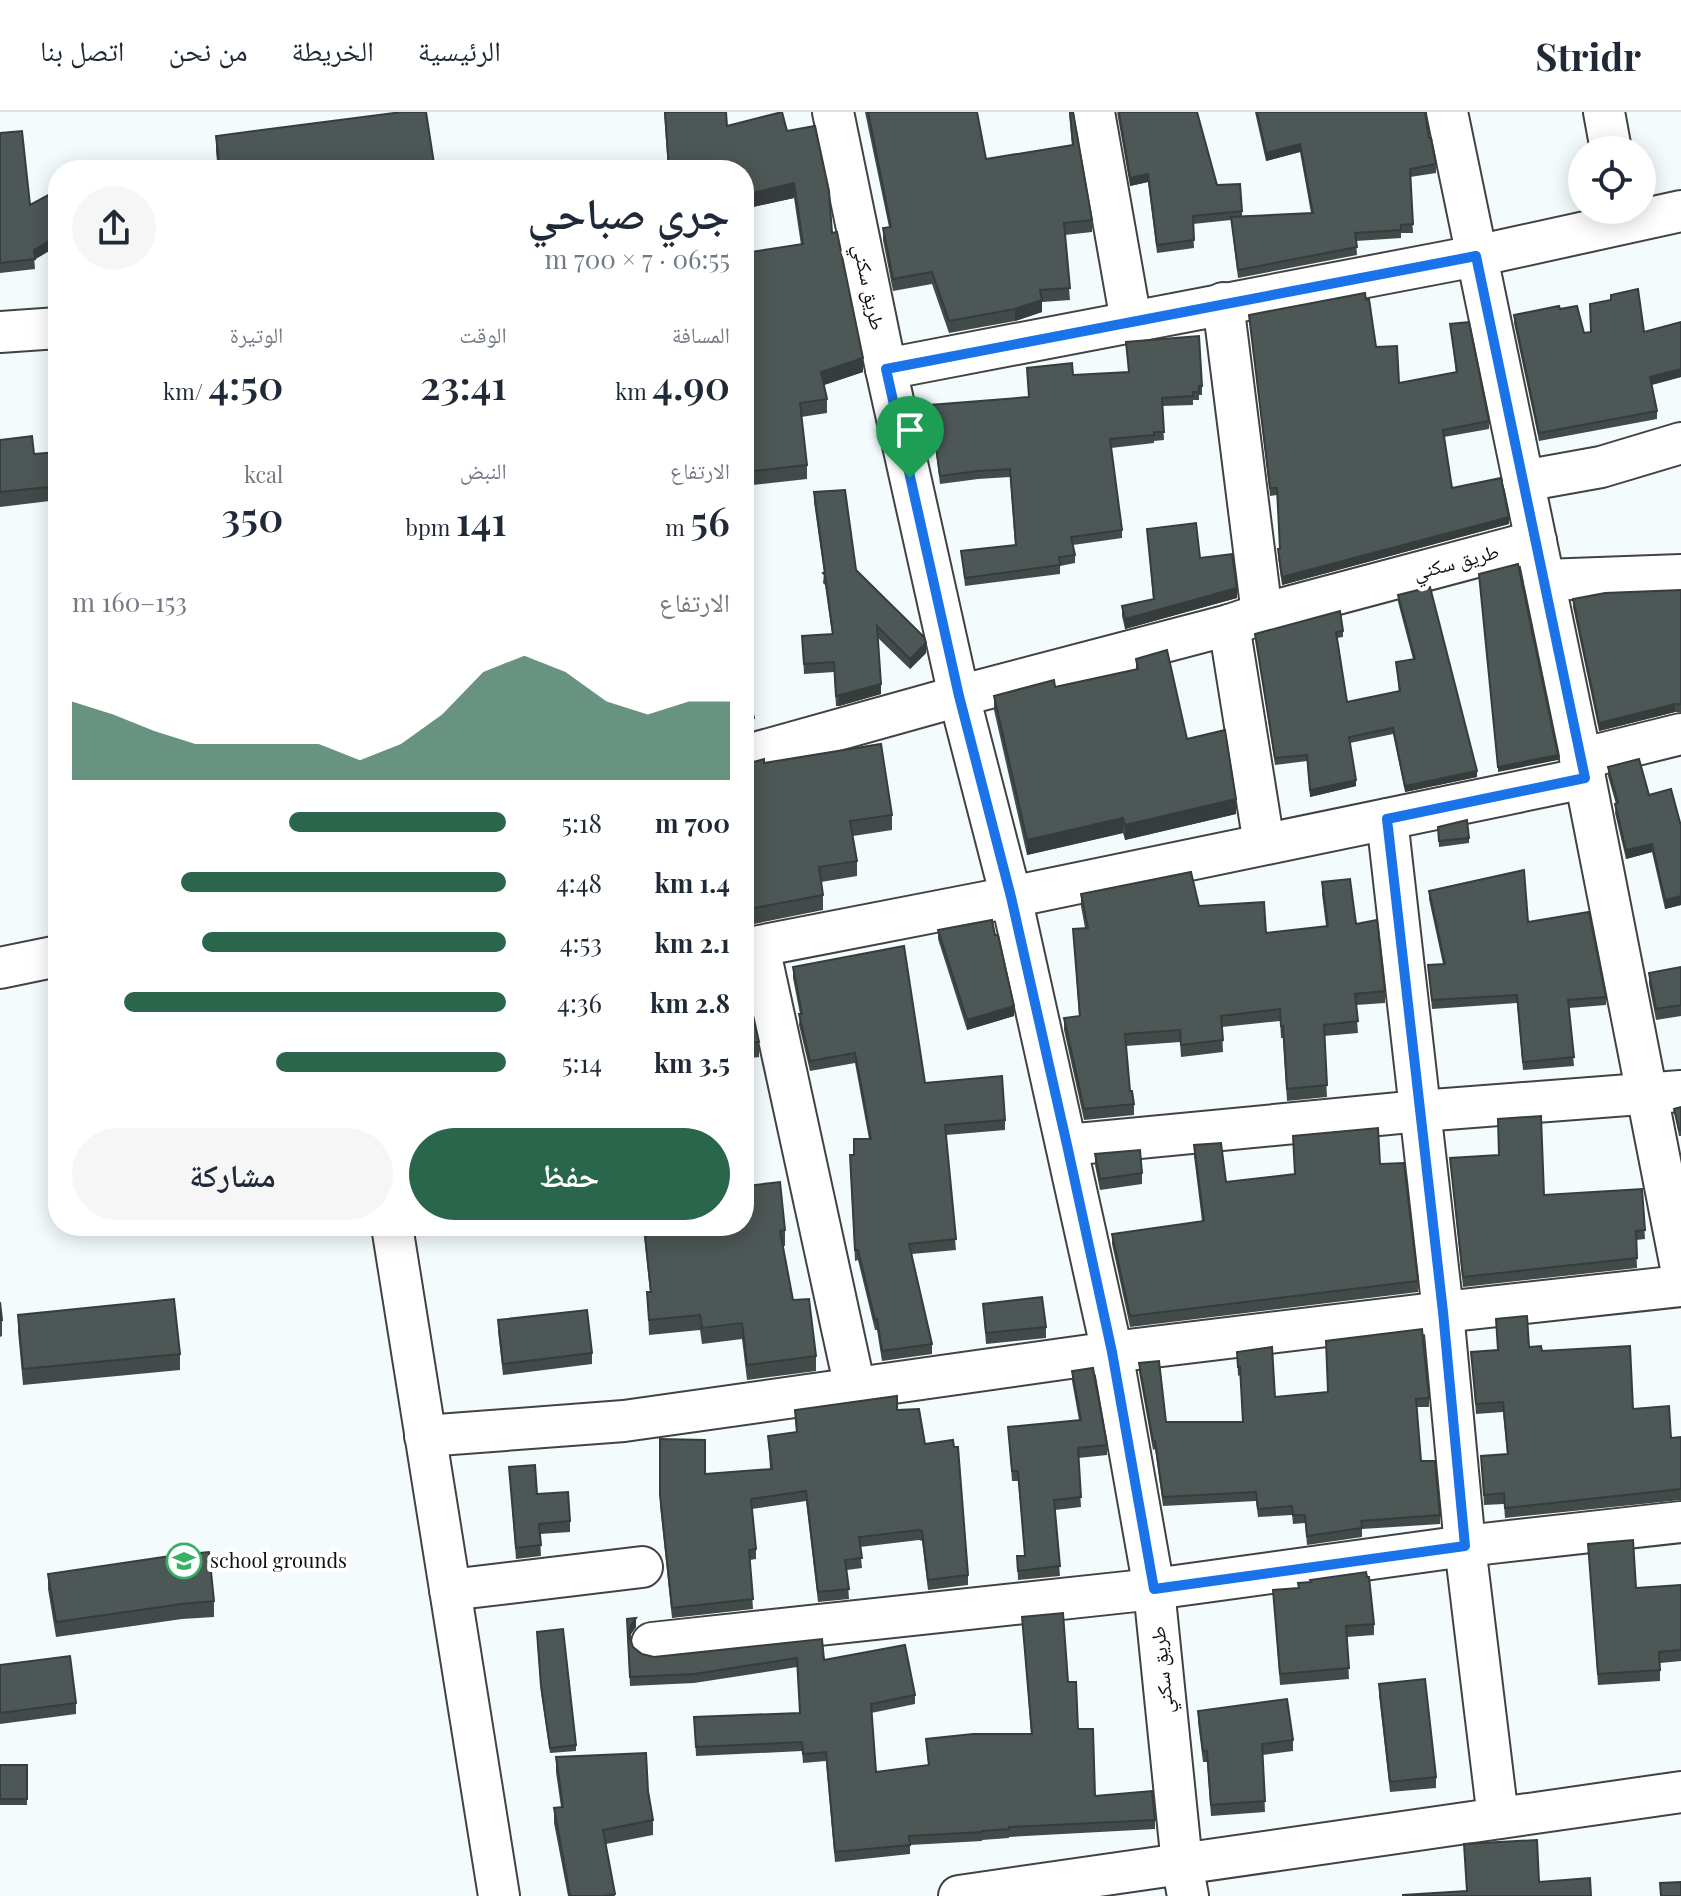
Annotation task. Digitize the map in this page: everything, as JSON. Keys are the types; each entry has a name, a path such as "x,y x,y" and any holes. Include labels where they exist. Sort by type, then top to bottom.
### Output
{"street":[{"name":"طريق سكني","path":"833,112 959,696 1011,897 1112,1352 1154,1589 1185,1880"},
{"path":"1094,112 1131,321"},
{"path":"1447,112 1583,768 1665,1093 1681,1268"},
{"path":"1604,112 1608,136"},
{"path":"1656,213 1681,211"},
{"path":"886,369 1476,256 1593,224"},
{"path":"1223,303 1264,844"},
{"path":"0,332 48,329"},
{"path":"1523,481 1601,467 1681,443"},
{"name":"طريق سكني","path":"754,753 1536,541"},
{"path":"1544,580 1681,575"},
{"path":"754,948 1387,819 1583,768 1681,734"},
{"path":"1387,819 1443,1312 1465,1546 1498,1818"},
{"path":"754,957 855,1388"},
{"path":"0,968 48,958"},
{"path":"1067,1145 1420,1111 1665,1093"},
{"path":"394,1236 499,1896"},
{"path":"425,1436 624,1421 1112,1352 1681,1286"},
{"path":"652,1643 1154,1589 1465,1546 1681,1522"},
{"path":"450,1590 642,1567"},
{"path":"959,1896 1185,1880 1498,1818 1681,1792"}],"building":[{"path":"402,112 426,112 433,160 219,160 216,136"},
{"path":"665,112 726,112 727,126 782,112 787,131 815,126 829,191 832,233 837,232 863,358 821,372 827,399 800,403 807,465 754,471 754,251 803,244 794,183 754,193 754,160 668,160"},
{"path":"868,112 977,112 986,159 1073,145 1070,112 1073,112 1092,220 1064,223 1070,288 1040,290 1042,300 1015,309 949,321 932,272 893,279 883,228 891,227"},
{"path":"1119,112 1197,112 1217,185 1240,184 1242,211 1193,216 1194,240 1157,245 1148,174 1130,178"},
{"path":"1257,112 1425,112 1436,164 1410,169 1413,224 1401,225 1401,230 1355,233 1357,247 1238,270 1231,217 1313,213 1300,144 1266,153"},
{"path":"22,131 30,205 48,195 48,242 34,250 35,259 0,263 0,133"},
{"path":"1638,289 1644,332 1681,322 1681,369 1650,377 1657,411 1539,433 1514,315 1559,306 1560,309 1577,306 1584,333 1591,332 1590,304 1611,300 1611,295"},
{"path":"1365,293 1366,300 1369,299 1376,347 1397,346 1399,383 1457,372 1450,324 1469,322 1489,421 1443,430 1452,488 1501,478 1509,517 1282,577 1278,549 1277,488 1270,488 1249,315"},
{"path":"1199,336 1202,386 1199,386 1199,392 1193,392 1193,396 1162,398 1164,432 1110,439 1122,530 1071,537 1075,555 1059,557 1060,565 965,578 961,551 1016,545 1010,469 940,476 930,405 1029,397 1027,368 1072,363 1073,375 1129,372 1126,342"},
{"path":"32,436 34,454 48,453 48,487 0,492 0,440"},
{"path":"845,490 856,570 924,637 926,643 910,659 877,626 881,684 836,696 834,662 804,664 802,636 833,634 814,492"},
{"path":"1196,523 1200,558 1232,554 1237,588 1125,619 1122,606 1154,599 1147,529"},
{"path":"1518,564 1558,755 1498,767 1479,574"},
{"path":"1430,587 1477,771 1405,786 1393,728 1349,737 1356,780 1310,790 1307,755 1275,758 1255,634 1340,611 1343,631 1336,632 1347,702 1400,691 1396,662 1415,659 1398,595"},
{"path":"1681,590 1681,704 1599,723 1573,599 1605,593"},
{"path":"1167,650 1187,739 1225,730 1236,799 1125,825 1123,818 1027,840 994,696 1054,680 1055,687 1138,669 1136,659"},
{"path":"881,744 892,815 850,821 857,861 819,867 823,895 754,908 754,762 764,759 764,763"},
{"path":"1639,759 1649,795 1671,789 1681,826 1681,896 1665,900 1652,844 1626,850 1608,767"},
{"path":"1467,820 1469,838 1439,841 1438,827"},
{"path":"1524,870 1528,922 1589,912 1606,997 1568,1000 1574,1057 1523,1062 1517,995 1432,1000 1428,965 1445,964 1429,891"},
{"path":"1191,872 1199,906 1264,902 1266,933 1328,926 1322,882 1350,879 1356,924 1377,920 1385,991 1355,994 1358,1021 1324,1025 1327,1085 1287,1089 1280,1009 1221,1016 1223,1040 1181,1045 1180,1030 1125,1034 1134,1104 1084,1109 1064,1018 1080,1016 1073,929 1088,928 1081,894"},
{"path":"992,920 1014,1006 967,1020 938,930"},
{"path":"904,946 925,1083 1002,1076 1005,1120 945,1125 956,1239 909,1244 932,1344 882,1351 877,1319 858,1250 855,1250 850,1155 854,1155 854,1139 871,1139 855,1053 810,1061 799,1014 802,1014 793,967"},
{"path":"1681,967 1681,1005 1656,1009 1649,973"},
{"path":"754,1020 759,1042 754,1043"},
{"path":"1681,1107 1681,1130 1679,1130 1674,1109"},
{"path":"1541,1116 1544,1195 1642,1189 1645,1230 1636,1231 1637,1258 1463,1277 1450,1158 1499,1155 1498,1119"},
{"path":"1378,1128 1380,1164 1404,1163 1418,1281 1130,1316 1112,1234 1204,1221 1194,1145 1221,1143 1226,1182 1295,1174 1293,1136"},
{"path":"1140,1150 1142,1173 1100,1179 1095,1154"},
{"path":"780,1182 785,1230 780,1231 793,1300 809,1299 816,1356 747,1365 742,1323 702,1328 700,1315 649,1320 647,1292 651,1292 645,1236 754,1236 754,1185"},
{"path":"1042,1297 1046,1327 986,1333 983,1304"},
{"path":"174,1299 180,1354 23,1369 18,1315"},
{"path":"587,1310 592,1353 503,1364 498,1320"},
{"path":"1527,1316 1529,1347 1541,1346 1542,1351 1630,1346 1633,1409 1669,1406 1671,1438 1681,1437 1681,1489 1505,1508 1504,1493 1484,1495 1481,1456 1508,1454 1503,1402 1476,1404 1471,1352 1498,1350 1496,1319"},
{"path":"1422,1329 1429,1398 1416,1399 1421,1461 1435,1461 1440,1515 1361,1521 1362,1528 1307,1536 1305,1515 1293,1515 1292,1506 1258,1509 1256,1492 1163,1497 1139,1363 1159,1361 1166,1422 1243,1422 1237,1352 1272,1347 1275,1397 1328,1392 1326,1341"},
{"path":"1093,1368 1107,1445 1078,1448 1081,1497 1054,1500 1060,1566 1018,1571 1017,1556 1025,1556 1018,1471 1012,1471 1008,1427 1081,1420 1072,1371"},
{"path":"897,1396 897,1410 919,1409 925,1444 953,1440 954,1447 958,1447 968,1575 928,1580 922,1531 919,1530 859,1537 862,1558 845,1560 849,1589 818,1592 806,1491 751,1499 756,1549 749,1550 753,1599 672,1608 660,1495 660,1439 705,1440 705,1474 772,1469 768,1436 797,1432 795,1410"},
{"path":"535,1465 537,1494 568,1492 570,1521 539,1524 541,1545 516,1548 509,1467"},
{"path":"1633,1540 1636,1588 1681,1585 1681,1650 1659,1652 1660,1670 1598,1674 1588,1544"},
{"path":"209,1552 214,1601 56,1622 48,1574"},
{"path":"1366,1572 1374,1624 1346,1626 1349,1668 1280,1674 1273,1590 1299,1588 1298,1583 1310,1580"},
{"path":"1063,1613 1068,1682 1076,1682 1078,1729 1093,1729 1095,1796 1152,1791 1155,1820 1009,1827 982,1832 909,1836 910,1845 835,1852 826,1752 803,1754 802,1742 696,1747 694,1717 800,1713 797,1658 694,1674 630,1677 627,1619 636,1618 629,1635 633,1647 642,1654 654,1657 822,1639 824,1660 905,1645 915,1695 871,1704 876,1772 929,1765 926,1739 973,1734 1032,1734 1022,1617"},
{"path":"563,1629 576,1745 550,1748 537,1632"},
{"path":"70,1656 76,1703 0,1713 0,1665"},
{"path":"1425,1679 1436,1777 1390,1782 1379,1684"},
{"path":"1287,1699 1293,1740 1262,1744 1265,1801 1211,1805 1207,1751 1203,1751 1198,1711"},
{"path":"646,1753 653,1820 603,1830 615,1894 570,1896 554,1808 563,1807 556,1757"},
{"path":"0,1765 27,1765 27,1799 0,1799"},
{"path":"1537,1840 1539,1882 1590,1878 1591,1896 1403,1896 1467,1891 1464,1844"},
{"path":"1681,1882 1681,1896 1661,1896 1660,1883"}],"place":[{"name":"school grounds","path":"184,1561"}],"route":[{"path":"1476,256 1585,778 1387,819 1443,1312 1465,1546 1154,1589 1112,1352 1067,1145 910,478 886,369 1476,256"}]}
